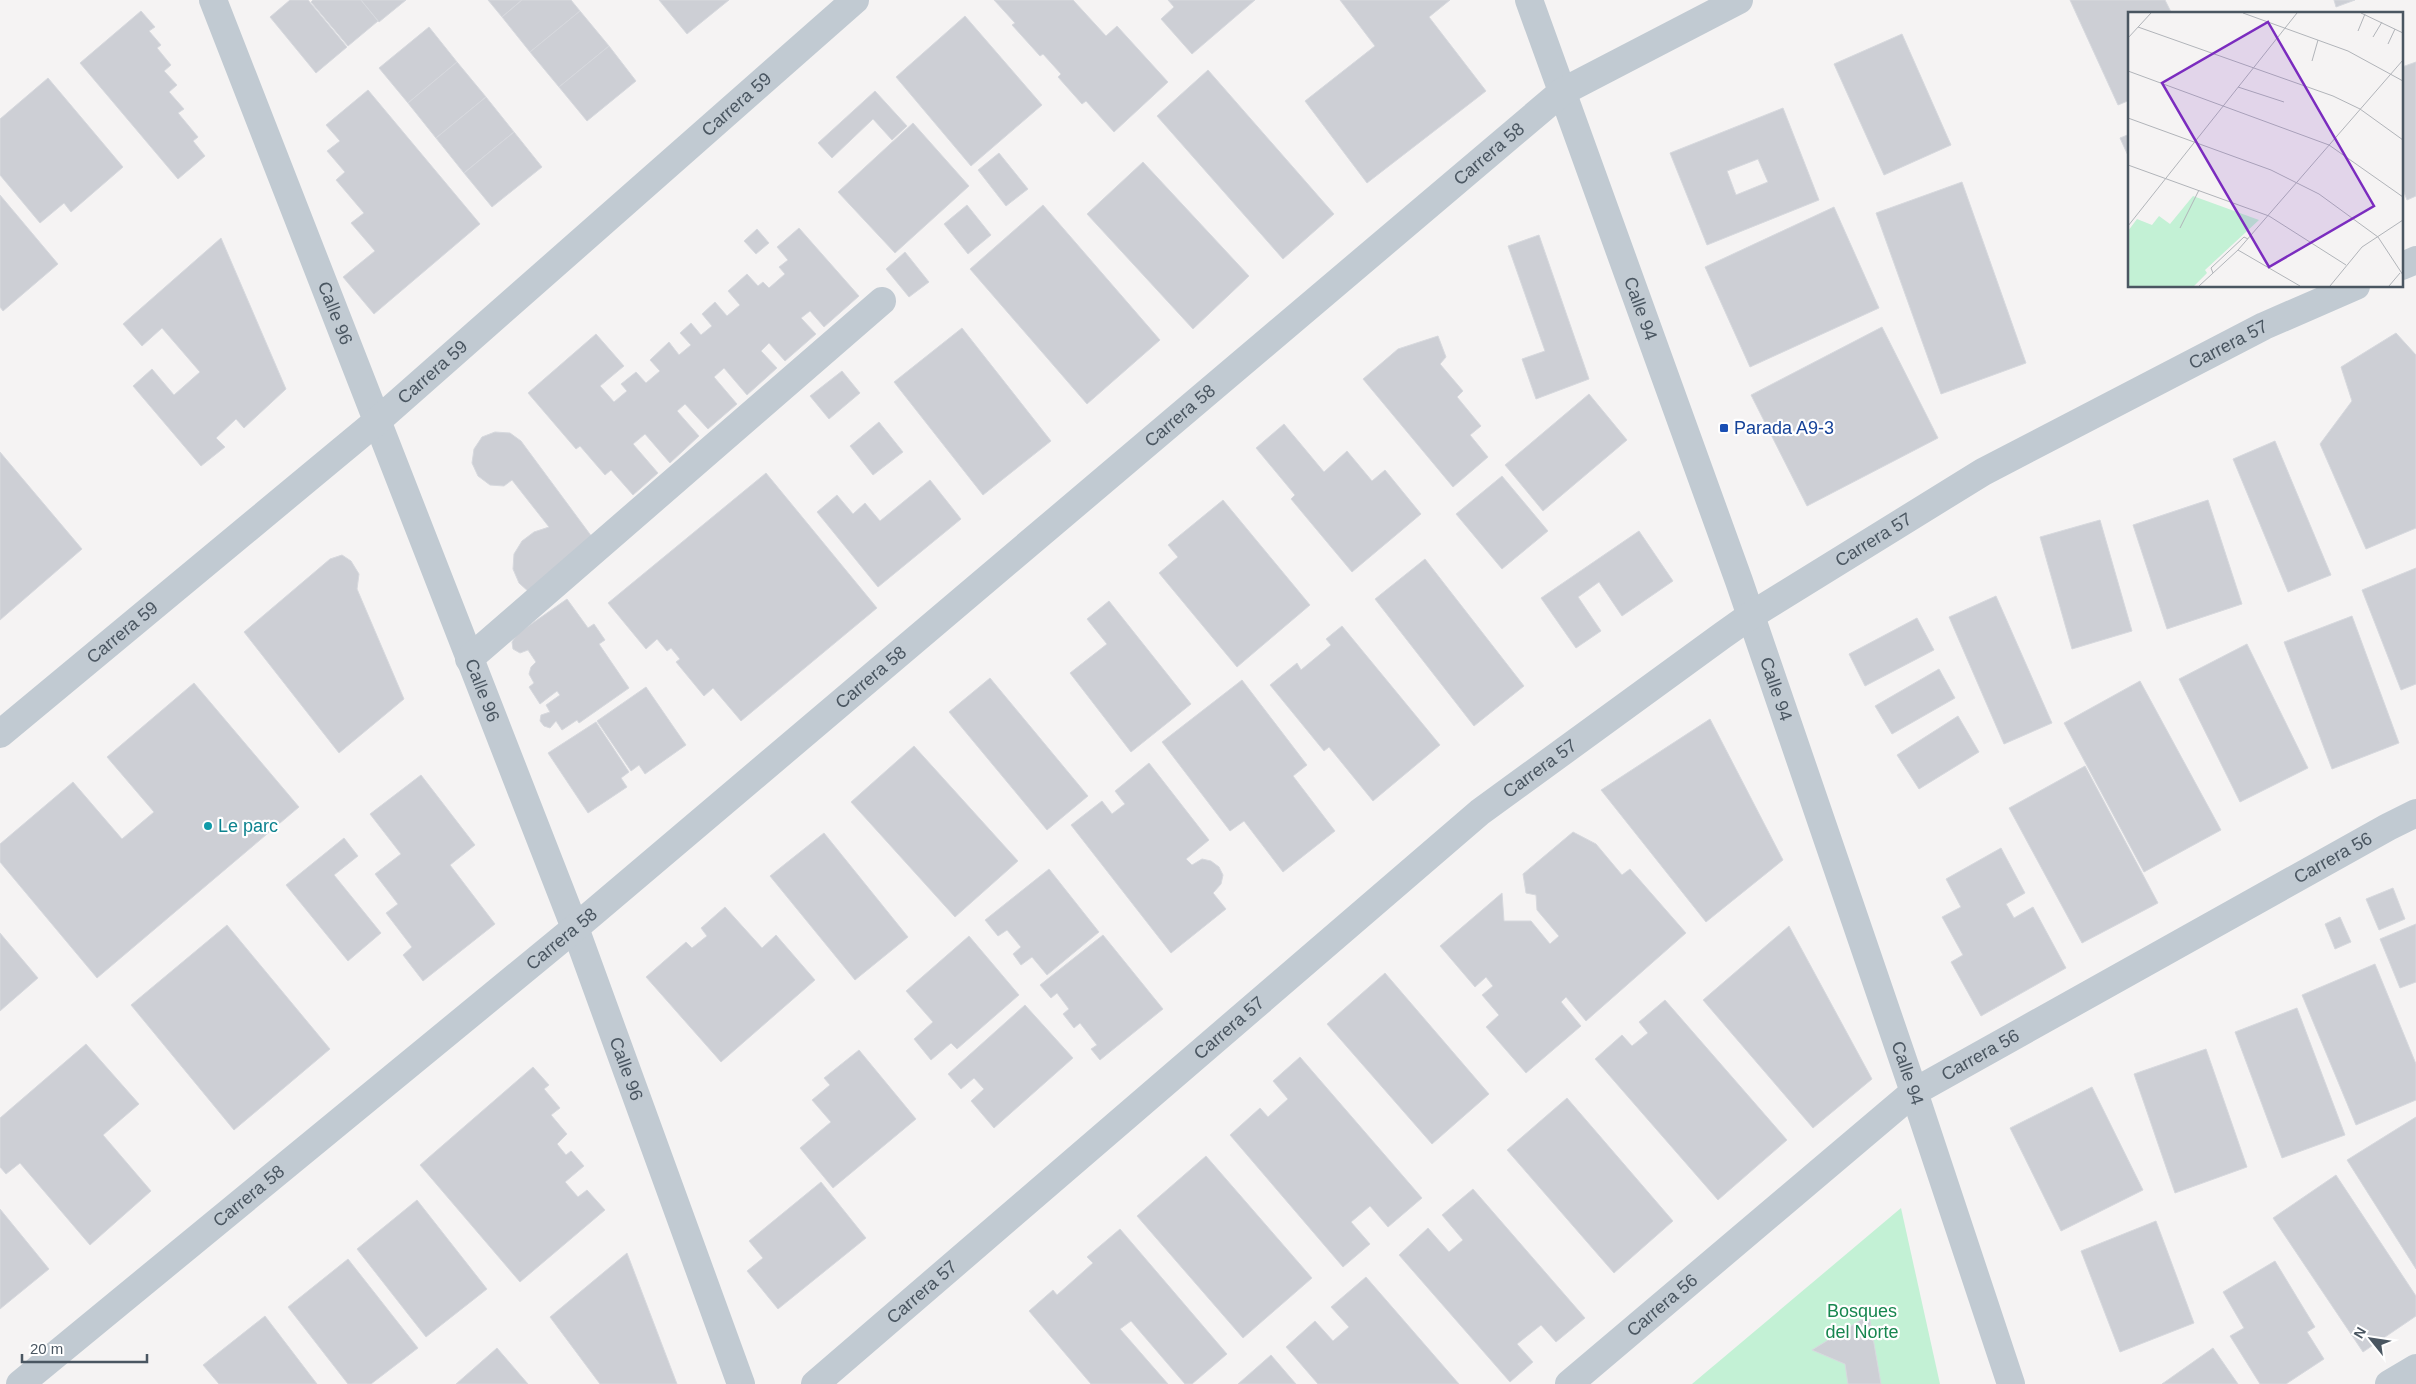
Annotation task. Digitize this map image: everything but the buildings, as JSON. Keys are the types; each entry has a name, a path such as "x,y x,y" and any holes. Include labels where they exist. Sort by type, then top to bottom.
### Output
{"street":[{"name":"Calle 96","path":"213,0 376,422 575,928 741,1384"},
{"name":"Carrera 59","path":"0,734 376,422 855,0"},
{"name":"Calle 94","path":"1529,0 1750,616 1914,1092 2011,1384"},
{"name":"Carrera 58","path":"20,1384 575,928 1562,92 1739,0"},
{"path":"2404,265 2416,260"},
{"name":"Carrera 57","path":"815,1384 1480,812 1750,616 1983,472 2264,326 2351,288"},
{"path":"469,658 882,301"},
{"name":"Carrera 56","path":"1569,1384 1914,1092 2416,813"},
{"path":"2389,1384 2416,1368"}],"green space":[{"name":"Bosques del Norte","path":"1901,1208 1940,1384 1692,1384"}],"place":[{"name":"Parada A9-3","path":"1724,428"},
{"name":"Le parc","path":"208,826"}]}
